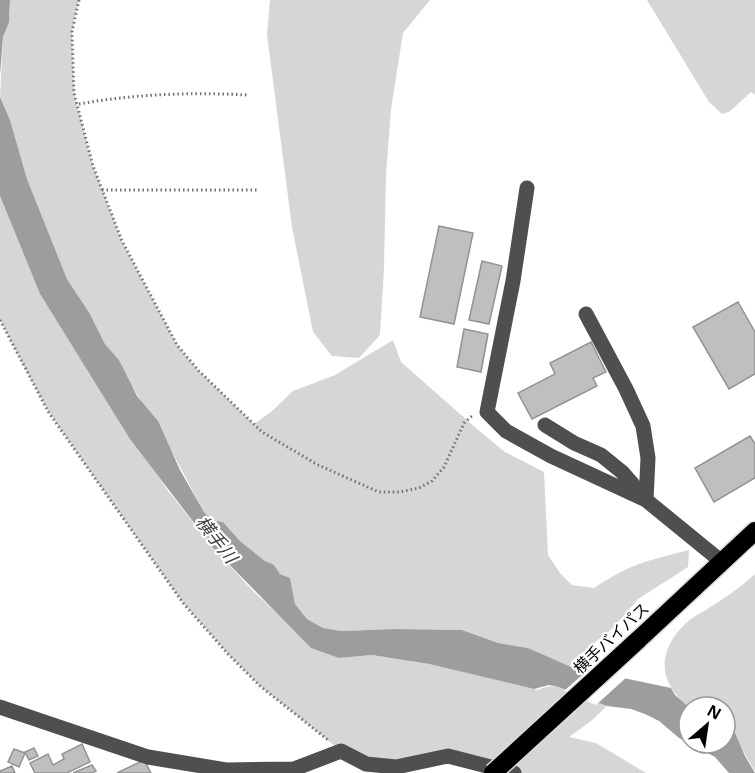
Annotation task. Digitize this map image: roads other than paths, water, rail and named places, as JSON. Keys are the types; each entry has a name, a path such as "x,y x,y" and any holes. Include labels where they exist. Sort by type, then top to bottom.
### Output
{"highway":[{"name":"横手バイパス","path":"493,773 755,531"}],"street":[{"path":"527,188 513,281 487,412 506,431 551,456 646,500"},
{"path":"586,315 626,388 643,426 648,458 646,500"},
{"path":"545,425 574,443 602,455 622,472 646,500 722,562"},
{"path":"0,706 148,757 226,770 294,768 341,751 366,764 396,767 448,756 514,773"}],"water":[{"path":"0,0 10,0 9,22 3,37 0,75"},
{"name":"横手川","path":"0,97 10,120 27,179 67,279 90,314 105,344 119,360 137,396 158,421 180,470 204,512 212,520 223,522 240,541 265,561 274,565 280,574 290,578 295,604 307,619 323,628 341,631 462,630 498,643 528,648 571,667 671,688 677,697 677,736 659,721 645,714 631,709 607,706 559,687 549,685 534,689 429,664 372,655 339,658 311,648 214,549 130,439 40,294 0,196"},
{"path":"737,738 755,773 729,773 711,755 737,755"}]}
